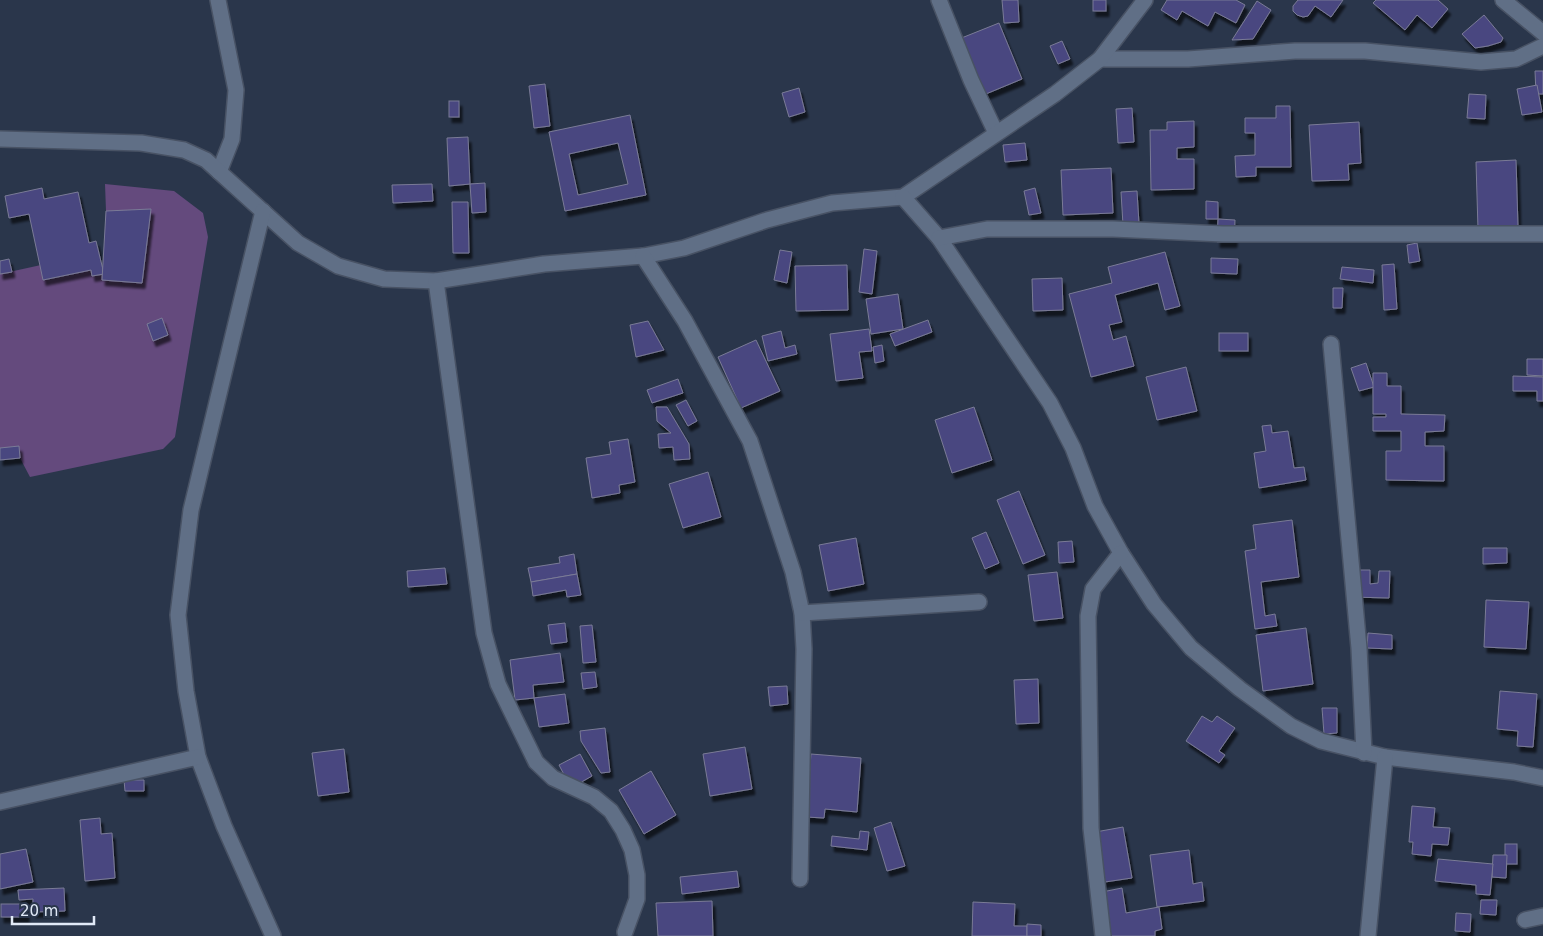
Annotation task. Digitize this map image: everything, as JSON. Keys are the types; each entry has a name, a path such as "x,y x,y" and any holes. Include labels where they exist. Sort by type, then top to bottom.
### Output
{"street":[{"path":"218,0 236,90 232,139 219,172"},
{"path":"938,0 971,80 996,133"},
{"path":"0,140 141,143 184,150 206,160 298,243 338,266 384,278 436,281 544,264 643,256 684,248 767,220 832,203 903,196 1055,94 1100,59 1145,0"},
{"path":"1503,0 1543,33"},
{"path":"1100,59 1188,59 1294,51 1365,51 1481,62 1516,59 1543,46"},
{"path":"903,196 939,238 1050,403 1073,448 1095,506 1121,554 1154,604 1191,648 1240,689 1291,726 1321,741 1385,757 1514,772 1543,778"},
{"path":"263,211 190,510 178,616 186,691 198,758 224,826 272,936"},
{"path":"939,238 987,229 1113,229 1223,234 1543,234"},
{"path":"643,256 694,338 750,441 774,507 802,613 804,649 800,879"},
{"path":"436,281 484,632 496,675 536,762 552,778 594,797 611,811 623,830 632,850 637,875 637,899 625,932"},
{"path":"1331,344 1359,648 1364,753"},
{"path":"1103,936 1091,828 1088,616 1093,589 1121,554"},
{"path":"802,613 979,602"},
{"path":"1368,936 1385,757"},
{"path":"0,802 198,758"},
{"path":"1525,920 1543,916"}],"shaded area":[{"path":"105,184 174,191 203,213 208,237 175,437 163,449 30,477 20,458 0,460 0,274 41,265 44,280 91,270 93,276 104,274"}],"building":[{"path":"1002,0 1018,0 1019,22 1004,23"},
{"path":"1093,0 1106,0 1106,11 1093,11"},
{"path":"1167,0 1236,0 1245,5 1236,23 1215,12 1208,26 1182,11 1177,20 1161,10"},
{"path":"1298,0 1343,0 1331,17 1315,6 1308,16 1303,17 1293,11 1293,6"},
{"path":"1376,0 1438,0 1448,9 1432,28 1417,15 1405,30 1373,3"},
{"path":"1257,1 1271,10 1253,39 1232,40"},
{"path":"1484,15 1503,38 1501,42 1475,48 1462,34"},
{"path":"999,23 1022,79 981,96 959,39"},
{"path":"1062,41 1070,59 1058,64 1050,46"},
{"path":"1535,71 1543,71 1543,94 1536,94"},
{"path":"545,84 550,126 534,128 529,86"},
{"path":"1537,85 1542,112 1522,115 1517,89"},
{"path":"799,88 805,112 789,117 782,93"},
{"path":"1469,94 1486,95 1485,119 1467,118"},
{"path":"449,101 459,101 459,117 449,117"},
{"path":"1276,106 1290,106 1291,167 1256,167 1256,176 1236,177 1235,156 1255,155 1255,133 1245,133 1245,118 1276,118"},
{"path":"1132,108 1134,142 1118,143 1116,109"},
{"path":"630,115 646,195 565,211 549,132","holes":["618,143 628,184 578,195 569,154"]},
{"path":"1194,121 1194,147 1177,148 1177,159 1194,159 1194,189 1151,190 1150,130 1167,130 1167,122"},
{"path":"1359,122 1361,163 1348,164 1349,180 1312,181 1309,125"},
{"path":"468,137 470,184 449,186 447,138"},
{"path":"1025,143 1027,160 1005,162 1003,145"},
{"path":"1516,160 1518,227 1478,229 1476,162"},
{"path":"1111,168 1113,213 1063,215 1061,170"},
{"path":"485,183 486,212 472,213 470,184"},
{"path":"432,184 433,201 393,203 392,185"},
{"path":"42,188 44,199 78,192 89,243 96,241 104,274 92,276 91,270 43,280 29,214 9,218 5,196"},
{"path":"1035,188 1041,213 1029,215 1024,191"},
{"path":"1137,191 1139,224 1123,225 1121,192"},
{"path":"1206,201 1218,202 1218,219 1206,219"},
{"path":"452,202 468,202 469,253 453,253"},
{"path":"151,209 142,283 102,280 106,211"},
{"path":"1218,219 1235,220 1234,242 1217,242"},
{"path":"1417,243 1420,261 1409,263 1407,245"},
{"path":"864,249 877,251 872,294 859,292"},
{"path":"780,250 792,252 787,283 774,280"},
{"path":"1165,252 1180,306 1165,310 1158,283 1115,295 1122,322 1109,325 1113,340 1126,336 1134,366 1091,377 1069,294 1112,283 1108,267"},
{"path":"1211,258 1238,259 1237,274 1211,273"},
{"path":"9,259 12,272 0,274 0,261"},
{"path":"1394,264 1397,309 1384,310 1382,265"},
{"path":"847,265 848,310 796,311 795,266"},
{"path":"1342,267 1374,270 1373,283 1340,279"},
{"path":"1062,278 1063,310 1033,311 1032,279"},
{"path":"1333,288 1343,288 1342,308 1333,308"},
{"path":"898,294 903,329 871,334 866,299"},
{"path":"162,318 168,335 153,341 147,324"},
{"path":"928,320 932,332 895,346 890,334"},
{"path":"648,321 664,350 636,357 630,325"},
{"path":"869,329 872,351 859,352 863,378 836,381 830,334"},
{"path":"781,331 785,348 795,345 797,354 768,361 762,336"},
{"path":"1219,333 1248,333 1248,351 1219,351"},
{"path":"756,340 780,391 741,408 718,357"},
{"path":"882,345 884,361 875,363 873,347"},
{"path":"1527,359 1543,359 1543,376 1527,375"},
{"path":"1366,363 1374,387 1359,391 1351,368"},
{"path":"1186,367 1197,411 1157,420 1146,377"},
{"path":"1373,373 1387,373 1387,386 1401,386 1401,414 1445,415 1444,431 1425,432 1425,446 1444,446 1444,481 1386,480 1386,451 1401,451 1401,431 1373,431 1373,417 1386,417 1386,414 1373,414"},
{"path":"1513,376 1543,377 1543,401 1537,401 1537,391 1513,391"},
{"path":"678,379 683,393 652,403 647,390"},
{"path":"686,400 697,421 688,426 676,405"},
{"path":"656,407 667,407 689,444 690,459 674,460 673,447 659,448 658,434 671,433 657,421"},
{"path":"974,407 992,460 952,473 935,420"},
{"path":"1271,425 1272,433 1288,431 1294,468 1304,467 1306,480 1259,488 1254,453 1266,451 1262,426"},
{"path":"628,439 635,482 619,485 620,493 592,498 586,458 611,454 609,442"},
{"path":"19,446 20,458 0,460 0,448"},
{"path":"708,472 721,517 683,528 669,484"},
{"path":"1019,491 1045,555 1023,564 997,500"},
{"path":"1292,520 1299,577 1261,582 1265,616 1275,614 1277,626 1255,629 1245,551 1256,549 1253,525"},
{"path":"986,532 999,563 985,569 972,538"},
{"path":"856,538 864,584 828,591 819,545"},
{"path":"1072,541 1074,562 1059,563 1058,542"},
{"path":"1483,548 1507,548 1507,563 1483,564"},
{"path":"574,554 577,574 531,582 528,568 560,563 559,557"},
{"path":"445,568 447,584 408,587 407,571"},
{"path":"1351,570 1370,570 1370,584 1378,583 1379,571 1390,571 1389,598 1351,597"},
{"path":"1057,572 1063,618 1034,621 1028,575"},
{"path":"577,574 581,595 567,597 566,590 533,596 531,582"},
{"path":"1486,600 1529,602 1526,649 1484,647"},
{"path":"565,623 567,642 551,644 548,625"},
{"path":"592,625 596,662 583,663 580,626"},
{"path":"1306,628 1313,684 1263,691 1256,635"},
{"path":"1368,633 1392,635 1392,649 1367,648"},
{"path":"560,653 564,682 533,685 534,698 515,700 510,660"},
{"path":"595,672 597,687 583,689 581,673"},
{"path":"1038,679 1039,723 1016,724 1014,680"},
{"path":"787,686 788,704 770,706 768,687"},
{"path":"1500,691 1537,694 1533,747 1517,746 1518,731 1497,729"},
{"path":"565,694 569,723 539,727 534,698"},
{"path":"1322,708 1337,708 1337,733 1324,734"},
{"path":"1202,716 1212,722 1217,716 1235,728 1219,751 1225,755 1219,763 1186,741"},
{"path":"605,728 610,772 601,773 581,741 580,731"},
{"path":"745,747 752,789 710,796 703,754"},
{"path":"344,749 349,792 318,796 312,753"},
{"path":"580,754 592,776 571,788 559,765"},
{"path":"811,754 861,758 857,812 825,809 824,818 806,817"},
{"path":"651,771 676,815 644,834 619,790"},
{"path":"124,780 144,780 144,791 125,791"},
{"path":"1412,806 1435,808 1433,827 1450,828 1448,845 1432,844 1431,856 1412,854 1413,842 1409,842"},
{"path":"100,818 101,834 112,833 115,878 85,881 80,820"},
{"path":"891,822 905,866 887,871 874,828"},
{"path":"1123,827 1132,878 1098,883 1090,833"},
{"path":"860,831 869,832 867,850 831,846 832,836 859,839"},
{"path":"1505,844 1517,844 1517,864 1505,864"},
{"path":"26,849 33,882 0,889 0,854"},
{"path":"1189,850 1193,884 1202,882 1204,901 1157,907 1150,855"},
{"path":"1493,855 1507,855 1506,878 1492,877"},
{"path":"1438,859 1493,864 1490,895 1476,894 1476,885 1435,881"},
{"path":"737,871 739,887 682,894 680,877"},
{"path":"64,888 65,911 33,912 33,899 19,900 18,890"},
{"path":"1122,888 1126,913 1159,907 1162,929 1155,931 1155,936 1110,936 1102,892"},
{"path":"1481,900 1497,900 1496,915 1480,914"},
{"path":"712,901 713,936 658,936 656,903"},
{"path":"973,902 1015,904 1014,926 1027,926 1027,936 972,936"},
{"path":"1,904 26,904 26,917 1,917"},
{"path":"1456,913 1471,914 1470,932 1455,931"},
{"path":"1027,924 1041,925 1041,936 1027,936"}]}
